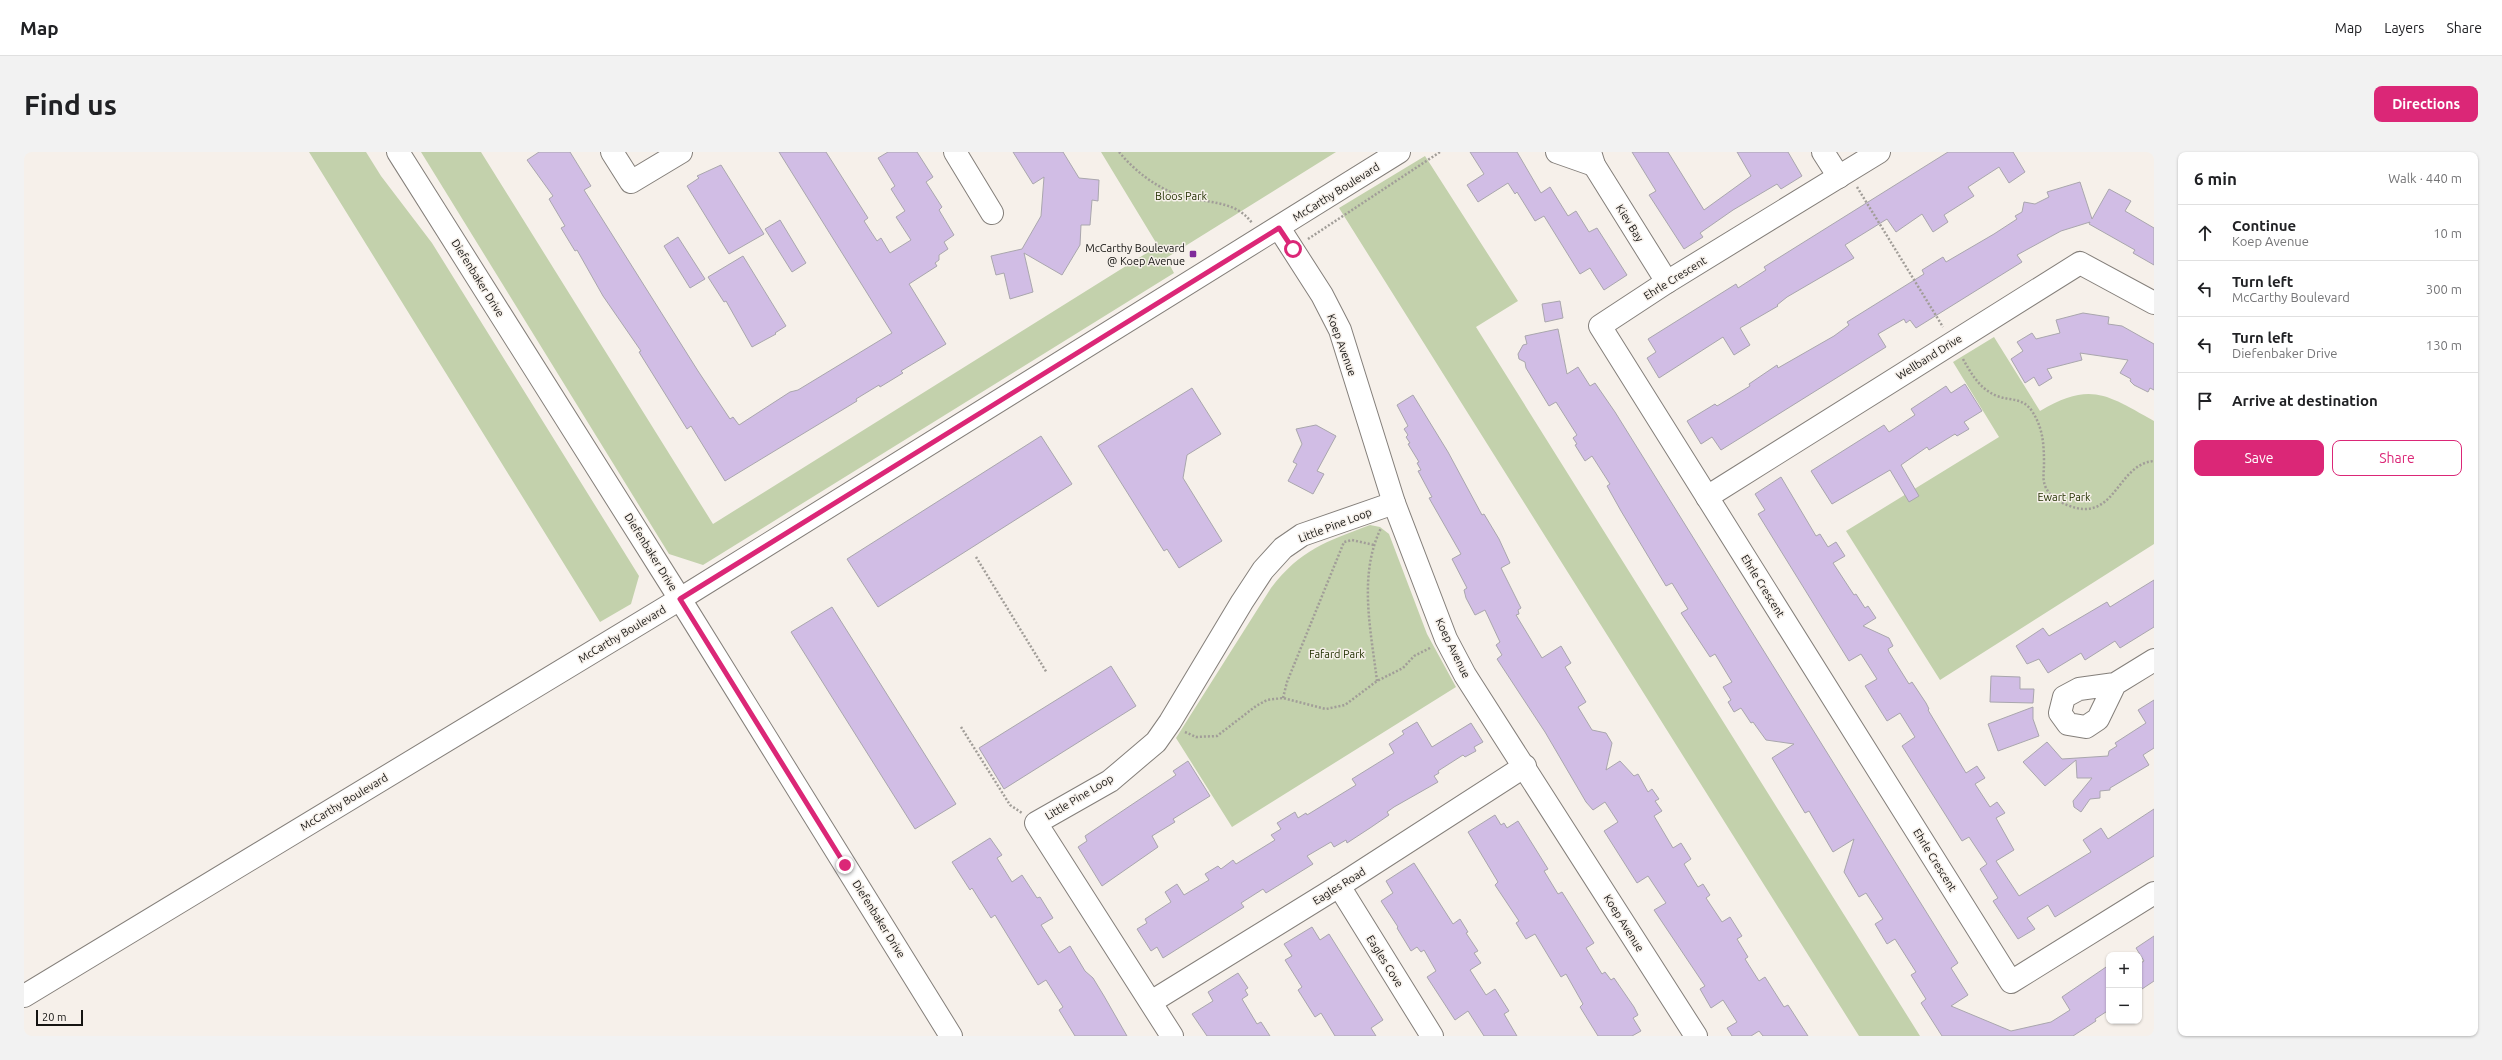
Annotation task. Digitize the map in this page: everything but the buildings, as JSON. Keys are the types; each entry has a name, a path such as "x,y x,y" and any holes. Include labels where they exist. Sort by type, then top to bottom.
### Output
{"street":[{"name":"Diefenbaker Drive","path":"398,152 680,599 951,1036"},
{"path":"612,152 631,182 681,152"},
{"path":"955,152 992,213"},
{"name":"McCarthy Boulevard","path":"24,996 680,599 1271,233 1399,152"},
{"name":"Kiev Bay","path":"1557,152 1592,158 1667,282"},
{"path":"1823,152 1843,175"},
{"name":"Ehrle Crescent","path":"1879,152 1667,282 1600,326 2011,982 2154,893"},
{"name":"Koep Avenue","path":"1271,233 1293,249 1322,295 1340,330 1394,503 1446,639 1466,675 1696,1036"},
{"name":"Wellband Drive","path":"1707,498 2080,263 2154,303"},
{"name":"Little Pine Loop","path":"1172,1036 1036,823 1110,780 1151,746 1170,722 1242,602 1263,570 1283,548 1302,535 1394,503"},
{"path":"2115,684 2154,660"},
{"name":"Eagles Road","path":"1151,1002 1339,886 1525,766"},
{"name":"Eagles Cove","path":"1339,886 1432,1036"}],"path":[{"path":"1119,152 1137,171 1163,188 1193,199 1234,206 1242,210 1271,233"},
{"path":"1293,249 1440,152"},
{"path":"1843,175 1981,386 1999,397 2014,398 2029,408 2043,435 2043,481 2046,489 2062,503 2072,507 2086,508 2104,503 2112,497 2132,468 2154,460"},
{"path":"1376,681 1370,626 1368,585 1374,546 1394,503"},
{"path":"1283,698 1287,682 1344,542 1352,540 1374,546"},
{"path":"976,557 1047,672"},
{"path":"1170,722 1182,731 1196,737 1217,736 1256,706 1267,700 1283,698 1326,709 1345,705 1376,681 1403,668 1414,656 1446,639"},
{"path":"961,727 1010,805 1036,823"}],"green space":[{"path":"309,152 366,152 381,176 432,243 639,576 631,604 600,622"},
{"name":"Bloos Park","path":"421,152 481,152 713,524 1158,246 1101,152 1336,152 1166,258 1174,273 703,565 669,554"},
{"path":"1425,156 1518,301 1476,327 1920,1036 1859,1036 1339,208"},
{"name":"Ewart Park","path":"1994,337 2040,411 2073,396 2086,394 2098,395 2111,398 2124,404 2154,421 2154,544 1940,680 1846,531 1999,437 1953,362"},
{"name":"Fafard Park","path":"1370,525 1380,527 1389,534 1427,634 1456,687 1232,827 1176,738 1271,588 1282,575 1304,555 1315,548"}],"place":[{"name":"McCarthy Boulevard @ Koep Avenue","path":"1193,254"}],"route":[{"path":"845,865 680,599 1279,228 1293,249"}]}
